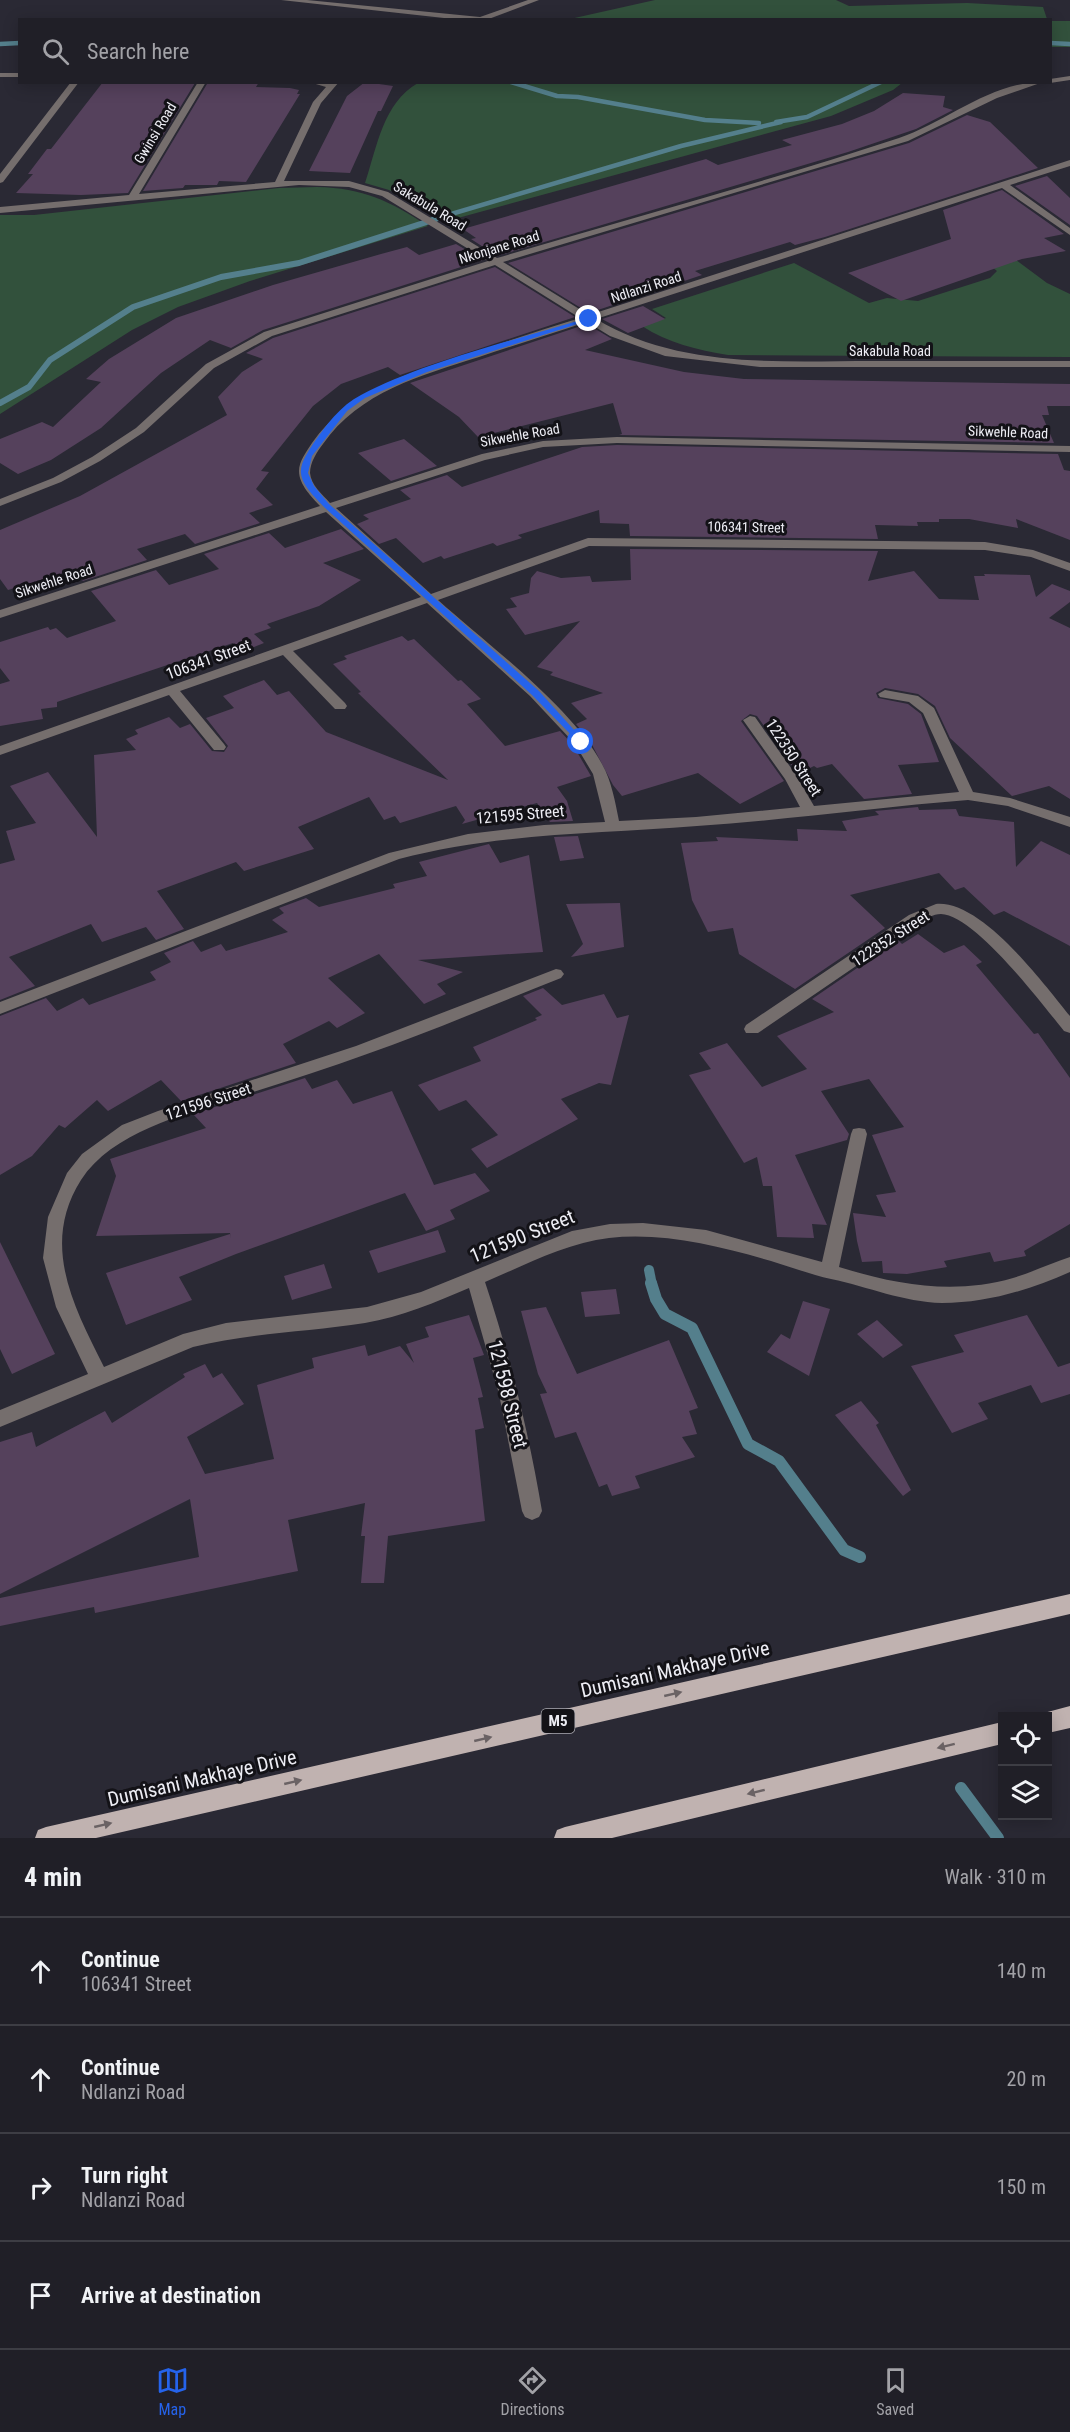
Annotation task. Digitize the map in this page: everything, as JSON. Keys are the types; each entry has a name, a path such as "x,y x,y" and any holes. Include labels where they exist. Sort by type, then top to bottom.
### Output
{"main road":[{"name":"Dumisani Makhaye Drive","path":"46,1838 1070,1604"},
{"path":"1052,1721 1070,1717"},
{"path":"565,1838 998,1734"}],"street":[{"path":"285,0 468,18"},
{"path":"481,18 535,0"},
{"path":"0,75 18,75"},
{"path":"1052,81 1070,78"},
{"path":"0,180 73,84"},
{"name":"Gwinsi Road","path":"132,198 201,84"},
{"path":"278,184 317,102 333,84"},
{"name":"Nkonjane Road","path":"0,502 57,480 96,459 141,430 210,366 268,334 323,315 905,139 994,96 1033,84"},
{"name":"Ndlanzi Road","path":"326,506 310,487 305,473 309,456 345,410 362,397 425,371 1070,163"},
{"name":"Sakabula Road","path":"0,210 278,184 333,183 385,194 614,334 646,348 704,359 760,364 1070,364"},
{"path":"1004,185 1070,232"},
{"name":"Sikwehle Road","path":"0,614 482,457 543,444 576,441 1070,449"},
{"path":"326,506 536,693 581,742 600,773 614,825"},
{"name":"106341 Street","path":"0,751 567,548 606,540 985,546 1033,554 1070,567"},
{"path":"284,649 340,706"},
{"path":"172,690 219,747"},
{"path":"885,694 913,699 929,711 968,796"},
{"name":"122350 Street","path":"750,720 791,778 810,812"},
{"name":"121595 Street","path":"0,1008 260,905 432,844 533,829 694,822 968,796 1010,802 1070,822"},
{"name":"122352 Street","path":"752,1029 914,919 937,909 959,914 1008,954 1070,1027"},
{"name":"121596 Street","path":"99,1376 65,1306 52,1258 57,1217 73,1178 88,1159 128,1130 164,1115 362,1050 556,974"},
{"path":"829,1272 859,1134"},
{"name":"121590 Street","path":"0,1419 190,1340 226,1331 367,1315 424,1299 578,1236 603,1230 631,1229 700,1235 883,1288 919,1294 957,1295 1032,1281 1070,1264"},
{"name":"121598 Street","path":"475,1279 513,1404 532,1511"}],"green space":[{"path":"655,0 836,0 849,6 967,3 1043,7 1047,18 574,18"},
{"path":"1052,21 1070,21 1070,47 1052,47"},
{"path":"417,84 901,84 893,90 831,116 447,221 389,190 365,183 383,127 389,114 406,92"},
{"path":"317,187 362,193 388,203 428,226 250,281 178,307 132,330 0,414 0,215 34,215 279,188"},
{"path":"997,246 1047,283 1070,294 1070,357 728,355 683,345 642,326 666,318 652,309 794,263 869,303 887,298 918,301 990,278 997,271 977,254"}],"building":[{"path":"101,84 194,84 128,193 81,195 16,193 33,174 28,174 47,149 51,149"},
{"path":"207,84 258,84 256,87 299,90 297,94 300,94 246,182 219,181 217,185 185,185 183,188 143,191"},
{"path":"362,84 393,86 381,111 378,111 350,173 309,171 347,96"},
{"path":"903,93 945,96 943,107 953,110 916,129 848,152 497,256 471,239 476,238 463,229 706,159 718,165 792,145 782,140 842,124 874,111"},
{"path":"967,115 990,122 1038,168 825,237 795,245 790,242 695,271 702,275 589,313 508,263 909,143"},
{"path":"1047,176 1070,198 1070,225 1015,186"},
{"path":"1002,190 1064,234 1044,238 1066,251 1022,259 901,301 848,273 951,239 943,210"},
{"path":"456,244 483,260 263,330 231,348 210,340 161,373 101,428 51,460 18,474 0,463 0,439 42,422 53,427 101,382 86,379 109,359 176,318 273,285 407,247 419,255"},
{"path":"495,267 575,317 400,375 388,367 341,384 313,406 261,471 269,472 256,489 273,505 249,513 260,523 195,544 185,534 137,549 147,560 83,581 73,570 8,590 0,579 0,530 80,496 227,415 218,397 242,372 263,359 246,353 273,338"},
{"path":"643,306 665,319 628,333 602,319"},
{"path":"587,324 612,339 585,350 684,372 744,379 1070,384 1070,406 1047,406 1049,415 1042,415 1054,443 619,435 622,434 613,403 478,437 459,417 410,383"},
{"path":"404,439 437,466 391,481 358,453"},
{"path":"617,445 1058,454 1064,470 1070,471 1070,540 1016,519 1018,528 969,519 917,522 918,526 875,525 878,539 630,536 629,524 600,523 599,510 518,535 522,538 497,546 493,543 444,559 441,556 423,563 396,538 379,544 357,524 369,519 363,515 411,499 400,490 447,475 462,487 582,447"},
{"path":"341,529 364,549 323,563 361,580 319,606 267,624 271,628 254,634 264,643 241,652 233,643 57,702 57,707 41,709 43,719 0,726 0,684 10,681 0,668 0,642 48,627 50,630 56,628 67,638 116,621 91,591 156,570 169,585 219,569 204,554 269,533 285,548"},
{"path":"630,549 878,551 868,581 914,571 939,599 979,600 974,576 985,576 984,574 1030,575 1036,597 1052,584 1070,591 1070,602 1049,618 1070,628 1070,799 1049,786 1012,796 950,738 935,706 918,694 885,688 876,693 878,698 908,704 921,714 939,762 898,765 912,794 864,799 832,764 817,768 814,766 798,774 757,716 750,714 741,721 784,781 740,804 698,773 622,796 613,785 590,741 576,724 587,719 571,703 603,693 550,675 553,672 537,667 580,621 525,635 506,609 517,607 510,598 529,593 531,578 537,571 561,578 590,576 592,582 631,580"},
{"path":"402,636 408,641 414,639 458,681 461,680 481,699 467,704 505,746 560,731 573,745 591,776 557,787 567,801 573,821 550,822 537,803 462,824 465,820 456,806 400,823 395,816 384,820 369,797 298,827 314,849 244,871 236,862 157,891 184,929 156,940 146,927 102,942 91,924 9,957 35,986 0,1000 0,864 15,860 6,831 36,823 10,786 48,772 97,837 94,755 136,750 126,739 138,734 135,730 169,717 180,728 190,724 212,751 224,752 228,746 206,718 234,708 223,696 264,680 277,695 289,691 326,732 448,780 358,693 361,692 333,664 347,659 344,656"},
{"path":"918,807 919,810 956,809 959,816 1014,822 1016,867 1041,841 1070,855 1070,946 1004,911 994,915 964,887 955,890 939,873 850,895 885,928 795,989 739,954 733,928 708,932 692,900 681,843 718,841 716,837 798,841 797,829 847,831 842,821 879,815 875,811"},
{"path":"578,836 584,858 560,861 554,837"},
{"path":"489,844 500,863 529,855 543,952 418,960 463,972 437,984 446,994 424,1004 379,954 328,978 365,1013 337,1028 329,1021 283,1044 296,1063 181,1101 161,1080 108,1111 97,1100 65,1128 59,1125 32,1156 0,1175 0,1016 46,998 57,1011 83,998 89,1005 156,980 150,972 171,962 164,953 193,941 201,952 221,944 226,951 288,932 272,920 284,913 279,908 306,898 319,907 395,888 393,884 427,876 419,862"},
{"path":"620,903 624,947 571,957 583,944 566,904"},
{"path":"918,934 944,953 964,945 982,962 976,965 1034,1034 1038,1033 1070,1078 1070,1224 1024,1251 1026,1256 994,1262 990,1252 944,1261 947,1267 907,1274 883,1273 882,1261 862,1262 853,1213 886,1217 876,1195 896,1192 872,1135 904,1127 869,1079 821,1091 849,1134 847,1140 795,1155 827,1225 812,1224 814,1238 777,1237 772,1186 763,1186 757,1157 744,1163 689,1075 711,1069 699,1053 727,1043 762,1087 807,1069 777,1036 834,1012 812,999 898,940 902,944"},
{"path":"543,988 562,1005 604,994 617,1018 629,1015 611,1085 599,1083 561,1099 578,1119 487,1168 471,1149 498,1135 466,1100 439,1111 418,1085 481,1061 473,1047 537,1020 535,1018 542,1015 523,996"},
{"path":"305,1078 312,1089 337,1080 353,1104 392,1091 434,1185 475,1173 490,1191 450,1210 455,1219 426,1231 405,1193 236,1254 179,1277 192,1300 126,1325 106,1273 230,1234 231,1239 230,1233 96,1236 116,1176 110,1159 206,1128 193,1114"},
{"path":"438,1230 446,1252 378,1273 369,1251"},
{"path":"0,1242 55,1354 12,1374 0,1349"},
{"path":"324,1264 332,1288 292,1300 284,1276"},
{"path":"616,1289 620,1314 585,1317 581,1292"},
{"path":"803,1301 830,1309 809,1376 767,1352 781,1334 790,1339"},
{"path":"546,1307 577,1374 669,1340 698,1408 689,1411 697,1434 682,1437 695,1457 635,1476 640,1488 612,1496 607,1484 599,1487 576,1432 555,1438 540,1394 547,1393 538,1374 521,1311"},
{"path":"469,1315 484,1355 473,1358 483,1397 478,1398 484,1428 475,1430 485,1521 388,1536 384,1583 361,1583 365,1536 361,1536 365,1503 288,1520 298,1571 95,1613 94,1607 0,1626 0,1598 199,1557 190,1499 0,1594 0,1442 32,1432 36,1447 105,1411 112,1423 185,1377 183,1374 205,1364 213,1378 222,1373 244,1404 187,1437 205,1474 274,1459 257,1385 314,1368 312,1358 365,1345 368,1356 400,1346 414,1363 406,1344 429,1337 425,1327"},
{"path":"1027,1315 1058,1367 1070,1363 1070,1394 1041,1403 1031,1385 978,1403 988,1419 952,1433 911,1366 964,1352 954,1335"},
{"path":"877,1320 903,1345 883,1358 857,1334"},
{"path":"861,1401 879,1423 876,1425 911,1490 903,1496 835,1415"}],"waterway":[{"path":"0,44 18,43"},
{"path":"1052,43 1070,44"},
{"path":"518,84 557,96 578,97 705,120 759,123"},
{"path":"776,122 807,117 877,84"},
{"path":"431,220 681,146 781,122"},
{"path":"0,403 29,387 50,360 133,307 221,277 299,263 436,219"},
{"path":"649,1270 652,1285"},
{"path":"651,1283 656,1299 665,1314 692,1328 748,1444 779,1461 844,1550 860,1557"},
{"path":"961,1788 998,1838"}],"route":[{"path":"581,742 536,693 326,506 310,487 305,473 309,456 323,435 345,410 362,397 425,371 589,319"}]}
